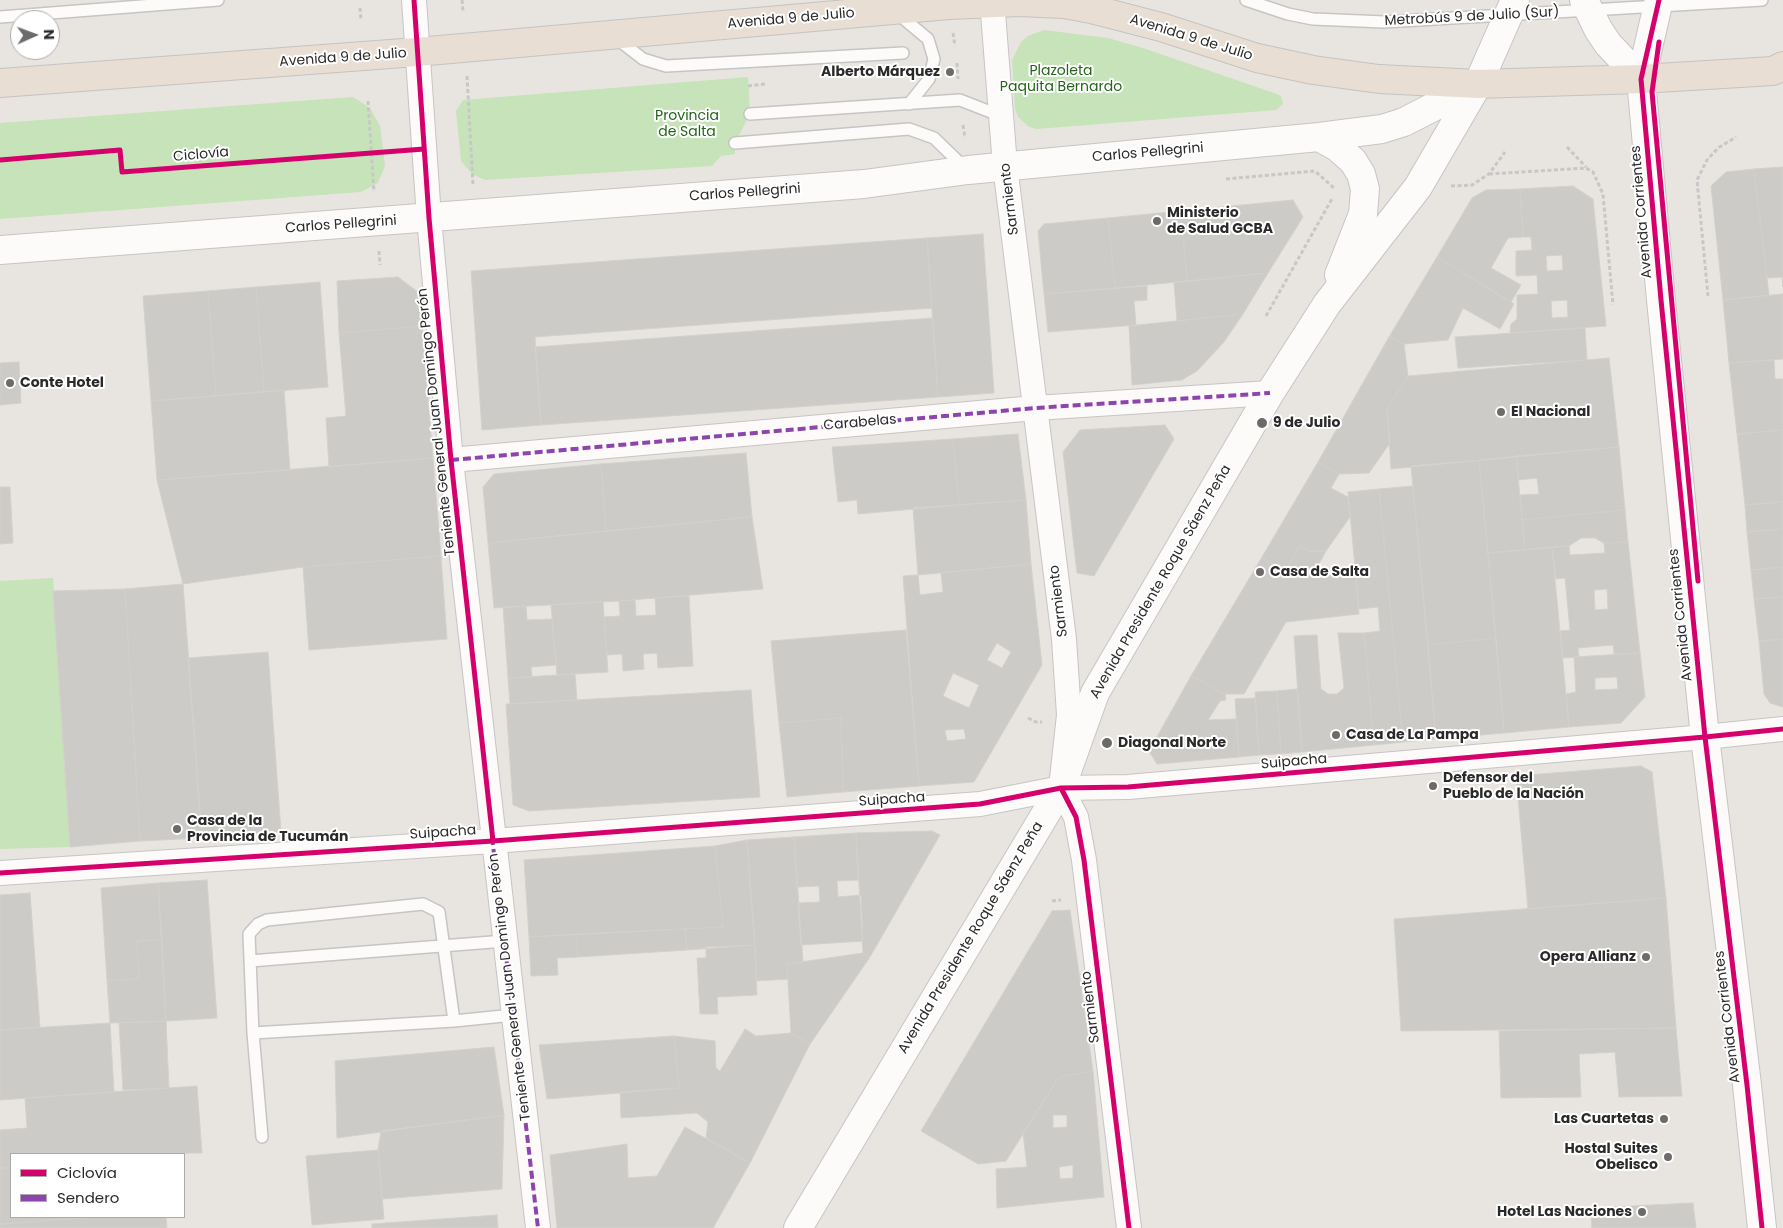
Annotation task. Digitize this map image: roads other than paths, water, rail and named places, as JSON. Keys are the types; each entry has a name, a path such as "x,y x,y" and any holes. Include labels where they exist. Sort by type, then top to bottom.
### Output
{"highway":[{"name":"Avenida 9 de Julio","path":"0,83 417,52 993,2 1064,4 1091,9 1161,27 1257,58 1313,70 1379,79 1478,84 1641,79 1780,70"}],"main road":[{"name":"Avenida Corrientes","path":"1659,3 1641,79 1705,737 1748,1085 1762,1228"},
{"path":"1586,6 1608,44 1641,79"},
{"name":"Avenida Presidente Roque Sáenz Peña","path":"798,1228 1061,788 1095,693 1270,393 1327,304 1418,187 1478,84 1512,8"},
{"name":"Carlos Pellegrini","path":"0,250 864,184 1005,166 1319,137 1382,129 1404,122 1478,84"},
{"path":"1319,137 1337,147 1353,161 1361,174 1365,189 1363,214 1327,304"}],"street":[{"name":"Teniente General Juan Domingo Perón","path":"414,0 429,218 451,460 538,1228"},
{"name":"Sarmiento","path":"993,2 1005,166 1064,639 1068,715 1061,788 1076,817 1084,860 1129,1228"},
{"name":"Carabelas","path":"451,460 1035,408 1270,393"},
{"name":"Suipacha","path":"0,872 493,842 980,804 1061,788 1128,787 1783,729"}],"lane":[{"path":"0,17 218,0"},
{"name":"Metrobús 9 de Julio (Sur)","path":"1246,0 1288,14 1313,19 1419,22 1512,8 1762,0"},
{"path":"892,10 920,31 933,48 933,70 929,79 910,104"},
{"path":"612,34 643,59 666,66 903,53"},
{"path":"750,114 960,100 1000,116"},
{"path":"735,143 909,129 934,138 968,170"},
{"path":"262,1137 253,1033 249,934 258,924 268,920 423,904 432,906 439,912 454,1021"},
{"path":"250,961 505,941"},
{"path":"253,1033 454,1021 513,1015"}],"place":[{"name":"Alberto Márquez","path":"950,72"},
{"name":"Ministerio de Salud GCBA","path":"1157,221"},
{"name":"Conte Hotel","path":"10,383"},
{"name":"El Nacional","path":"1501,412"},
{"name":"9 de Julio","path":"1262,423"},
{"name":"Casa de Salta","path":"1260,572"},
{"name":"Casa de La Pampa","path":"1336,735"},
{"name":"Diagonal Norte","path":"1107,743"},
{"name":"Defensor del Pueblo de la Nación","path":"1433,786"},
{"name":"Casa de la Provincia de Tucumán","path":"177,829"},
{"name":"Opera Allianz","path":"1646,957"},
{"name":"Las Cuartetas","path":"1664,1119"},
{"name":"Hostal Suites Obelisco","path":"1668,1157"},
{"name":"Hotel Las Naciones","path":"1642,1212"}],"park label":[{"name":"Plazoleta Paquita Bernardo","path":"1061,79"},
{"name":"Provincia de Salta","path":"687,124"}]}
